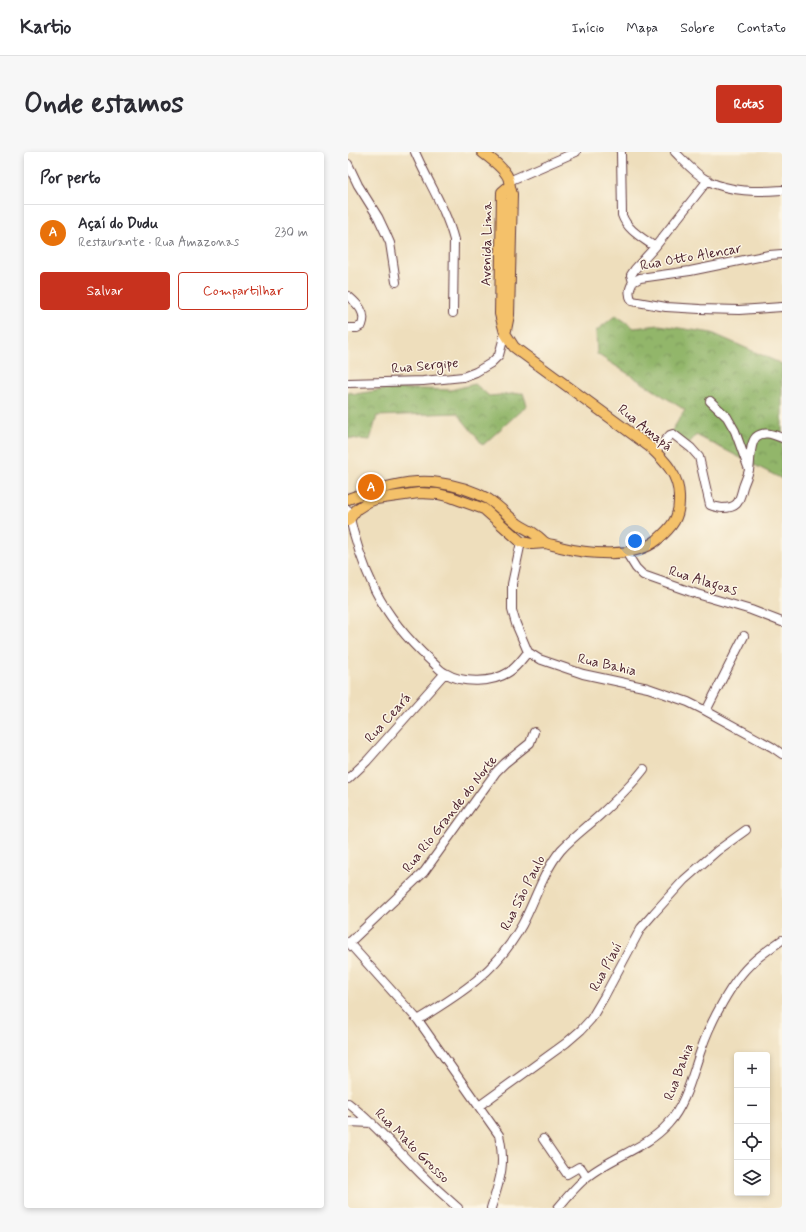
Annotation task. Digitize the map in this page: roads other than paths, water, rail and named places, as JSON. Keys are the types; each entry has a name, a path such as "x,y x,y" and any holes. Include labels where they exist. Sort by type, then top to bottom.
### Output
{"main road":[{"path":"482,152 498,165 509,183"},
{"name":"Avenida Lima","path":"505,333 500,314 505,257 502,192 509,183"},
{"name":"Rua Amapá","path":"505,333 514,347 656,452 674,473 679,490 680,509 671,527 654,542 641,548 626,552 598,553 576,551 546,543 532,544 521,542"},
{"name":"Rua Amapá","path":"375,495 416,482 440,483 458,487 489,500 520,525 536,534 546,543"},
{"path":"438,494 440,483"},
{"path":"348,499 375,495 419,493 438,494 452,497 484,510 521,542"},
{"path":"349,516 375,495"},
{"path":"484,510 489,500"},
{"path":"512,534 520,525"}],"street":[{"path":"415,152 443,209 453,236 453,313"},
{"path":"509,183 576,152"},
{"path":"621,152 622,211 624,221 627,226 655,247"},
{"path":"675,152 697,174 724,187 760,192 782,190"},
{"path":"348,164 358,186 386,234 391,248 396,282"},
{"path":"632,282 631,275 635,269 655,247 708,180"},
{"name":"Rua Otto Alencar","path":"782,254 769,255 690,271 640,278 632,282 629,295 632,301 659,306 739,310 782,307"},
{"path":"348,296 358,304 364,319 362,325 357,328 348,328"},
{"name":"Rua Sergipe","path":"348,383 463,377 476,372 491,363 499,355 505,333"},
{"path":"710,401 727,417 735,431 749,470"},
{"path":"656,452 670,434 673,434 691,448 700,461 710,506 731,508 736,505 749,470 752,443 757,436 770,433 782,438"},
{"path":"349,516 362,561 376,592 401,631 422,653 445,673 463,680 481,681 496,678 509,672 518,665 528,652 516,624 512,610 512,584 521,542"},
{"name":"Rua Alagoas","path":"626,552 636,568 643,575 697,594 751,610 782,622"},
{"path":"706,711 744,636"},
{"name":"Rua Bahia","path":"528,652 539,659 583,674 648,688 688,702 772,747 782,754"},
{"name":"Rua Ceará","path":"348,779 367,761 445,673"},
{"name":"Rua Rio Grande do Norte","path":"348,942 424,872 496,772 530,743 534,732"},
{"name":"Rua São Paulo","path":"418,1020 473,984 491,968 509,947 522,924 548,869 562,850 573,837 599,816 626,790 644,770"},
{"name":"Rua Piauí","path":"479,1106 566,1043 581,1030 591,1019 604,997 641,928 684,880 716,850 746,830"},
{"name":"Rua Bahia","path":"558,1208 587,1176 652,1138 668,1124 678,1111 708,1033 736,981 751,963 782,940"},
{"path":"348,942 418,1020 499,1135 503,1162 491,1208"},
{"name":"Rua Mato Grosso","path":"348,1103 372,1123 398,1148 422,1175 458,1208"},
{"path":"348,1122 372,1123"},
{"path":"543,1139 567,1174 581,1168 587,1176"}],"place":[{"name":"Açaí do Dudu","path":"371,487"}]}
